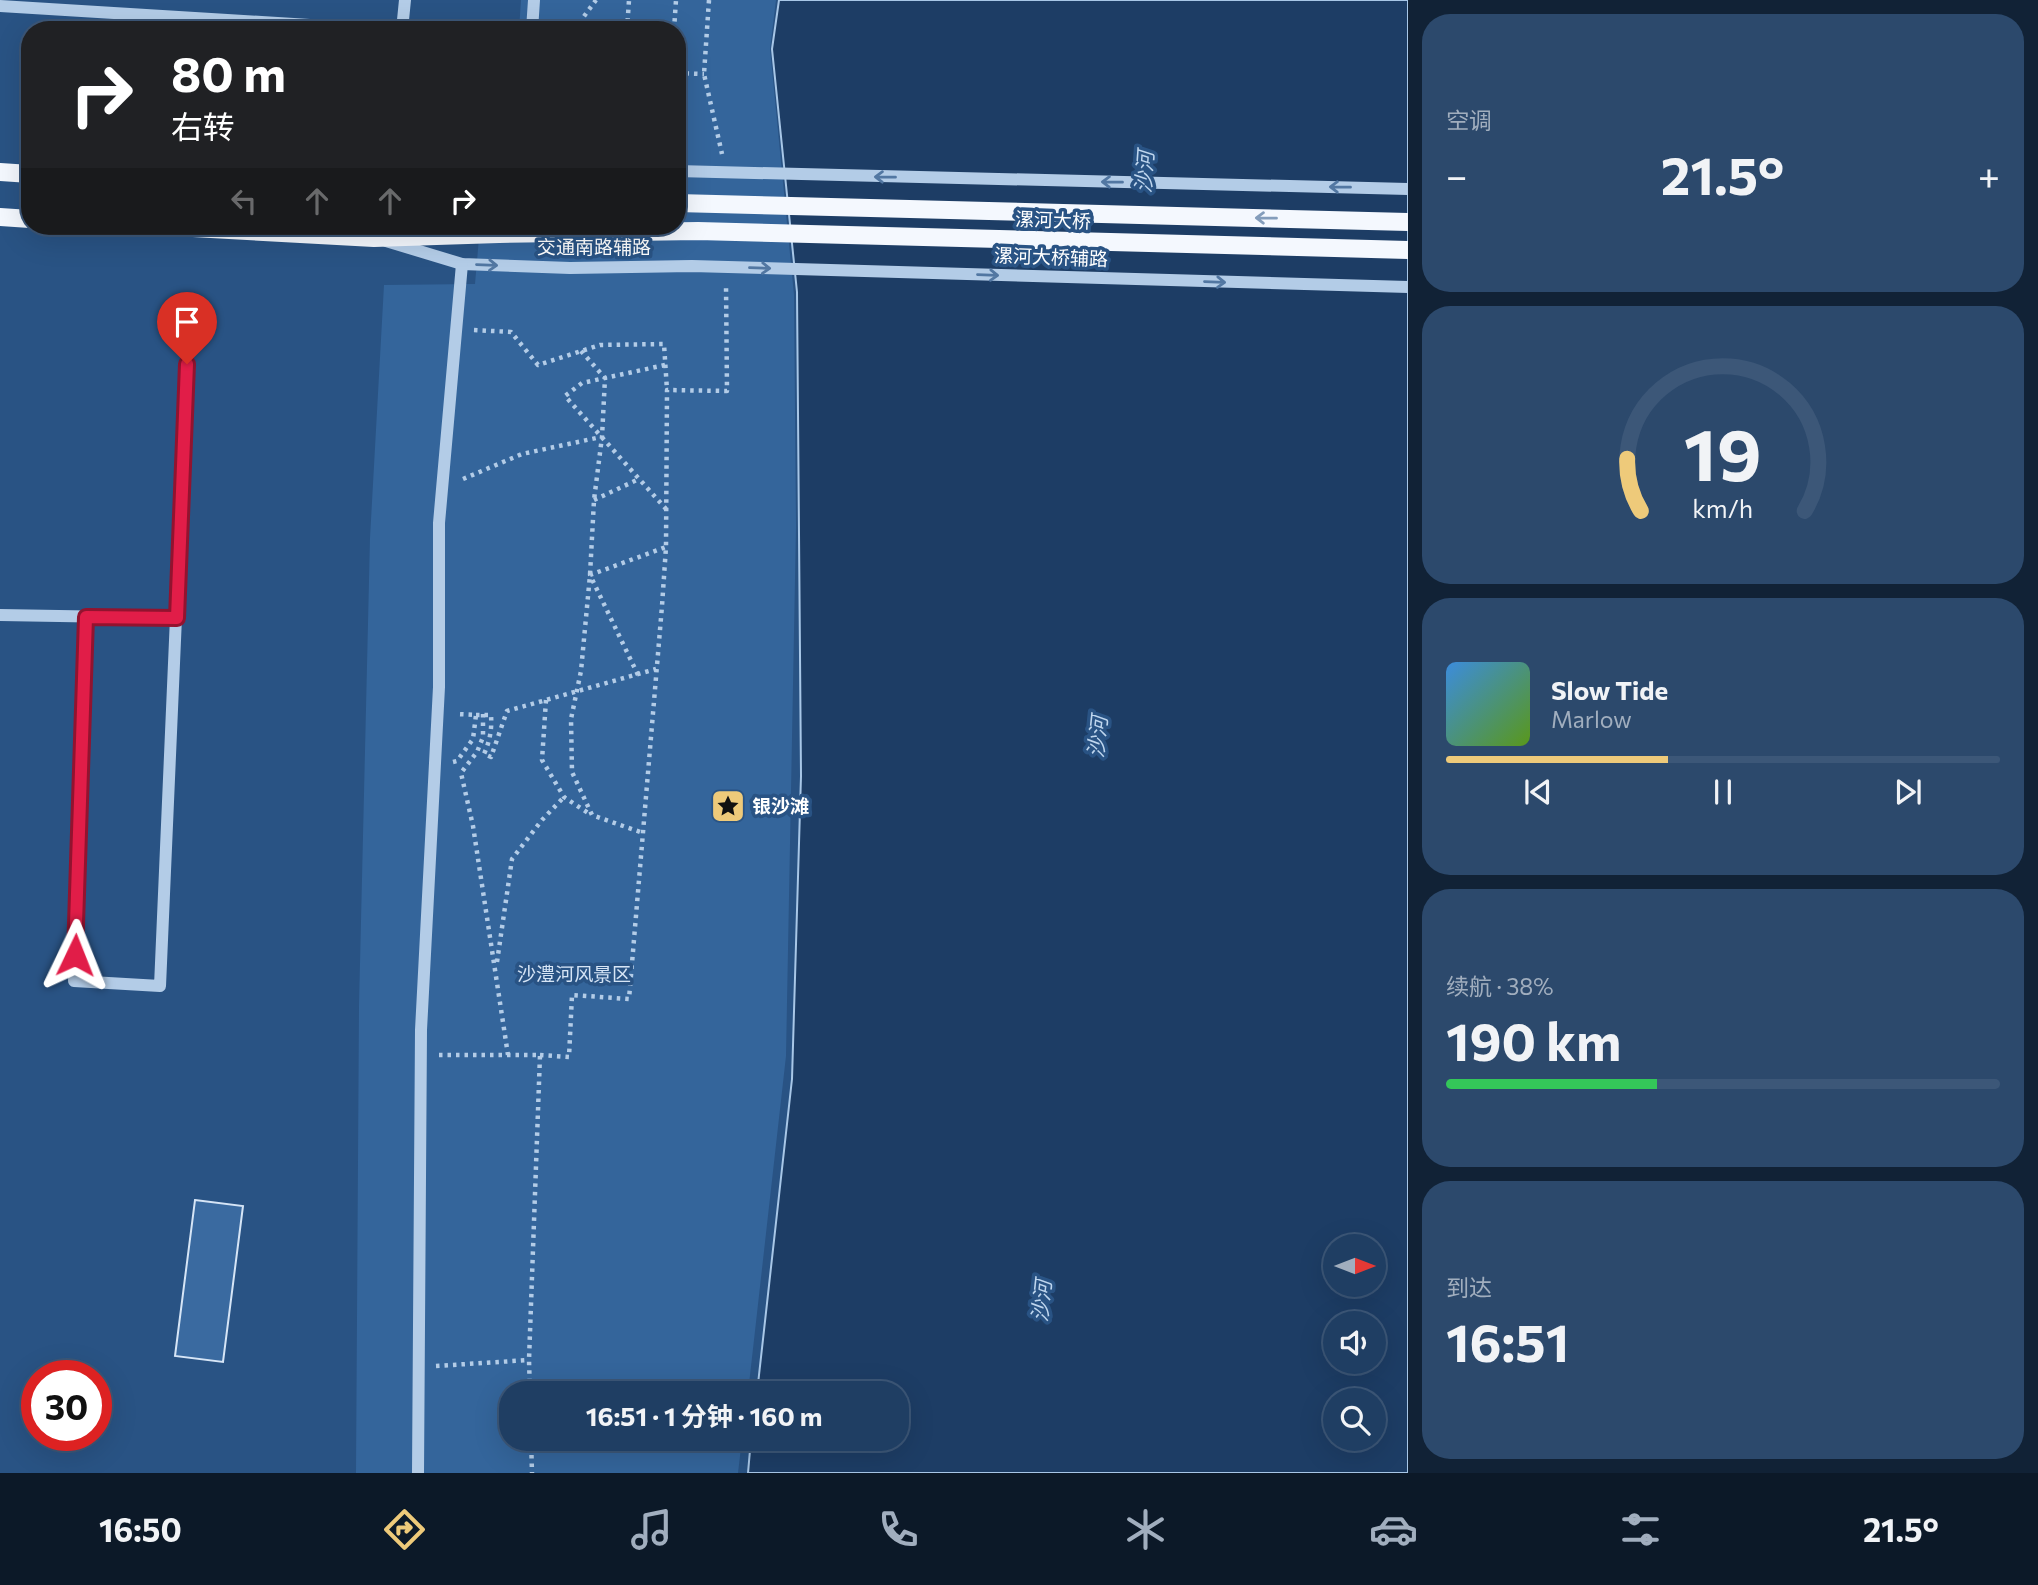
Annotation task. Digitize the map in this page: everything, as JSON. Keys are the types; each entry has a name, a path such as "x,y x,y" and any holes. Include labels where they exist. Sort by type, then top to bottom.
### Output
{"main road":[{"path":"0,172 21,173"},
{"name":"漯河大桥","path":"686,203 1408,222"},
{"path":"0,217 21,218"},
{"name":"漯河大桥","path":"686,231 1408,250"},
{"name":"漯河大桥","path":"320,235 374,238 468,235"}],"street":[{"path":"148,0 148,15"},
{"path":"403,21 405,0"},
{"path":"533,21 534,0"},
{"path":"0,6 245,21"},
{"path":"686,172 1408,189"},
{"name":"交通南路辅路","path":"374,238 462,264 570,268 692,266"},
{"path":"418,1473 421,1055 437,714 439,523 462,264"},
{"name":"漯河大桥辅路","path":"692,266 1408,287"},
{"path":"86,617 74,981 160,986 187,364"},
{"path":"0,615 177,618"}],"path":[{"path":"581,21 596,0"},
{"path":"628,21 629,0"},
{"path":"675,21 676,0"},
{"path":"709,0 704,74 725,166"},
{"path":"686,73 704,74"},
{"path":"667,390 727,391 726,285"},
{"path":"421,1055 541,1055 569,1058 572,995 629,999 666,547 667,390 664,344 600,345 538,365 511,332 457,330"},
{"path":"581,351 605,378 581,671 571,719 572,772 592,815"},
{"path":"666,365 582,383 565,396 666,510"},
{"path":"443,481 467,479 522,454 602,437"},
{"path":"594,500 639,479"},
{"path":"590,575 666,547"},
{"path":"590,575 638,675"},
{"path":"437,714 491,715 492,731 484,754 491,757 507,711 656,669"},
{"path":"546,700 542,760 564,797 592,815 643,833"},
{"path":"483,714 483,737 477,752 461,772 473,826 508,1055"},
{"path":"435,762 457,761 473,738 476,715"},
{"path":"496,968 512,859 564,797"},
{"path":"530,1381 541,1055"},
{"path":"418,1367 529,1360"},
{"path":"531,1451 532,1473"}],"green space":[{"name":"沙澧河风景区","path":"521,0 776,0 770,49 794,295 796,526 786,1056 749,1381 499,1381 499,1451 741,1451 738,1473 356,1473 359,1006 370,538 384,285 475,284 479,235 686,235 686,21 520,21"}],"water":[{"name":"沙河","path":"779,0 1408,0 1408,1473 748,1473 750,1451 909,1451 909,1381 758,1381 792,1079 801,776 797,292 772,49"}],"building":[{"path":"195,1200 243,1206 223,1362 175,1356"}],"place":[{"name":"银沙滩","path":"728,806"}],"route":[{"path":"75,955 86,617 177,618 187,364"}]}
